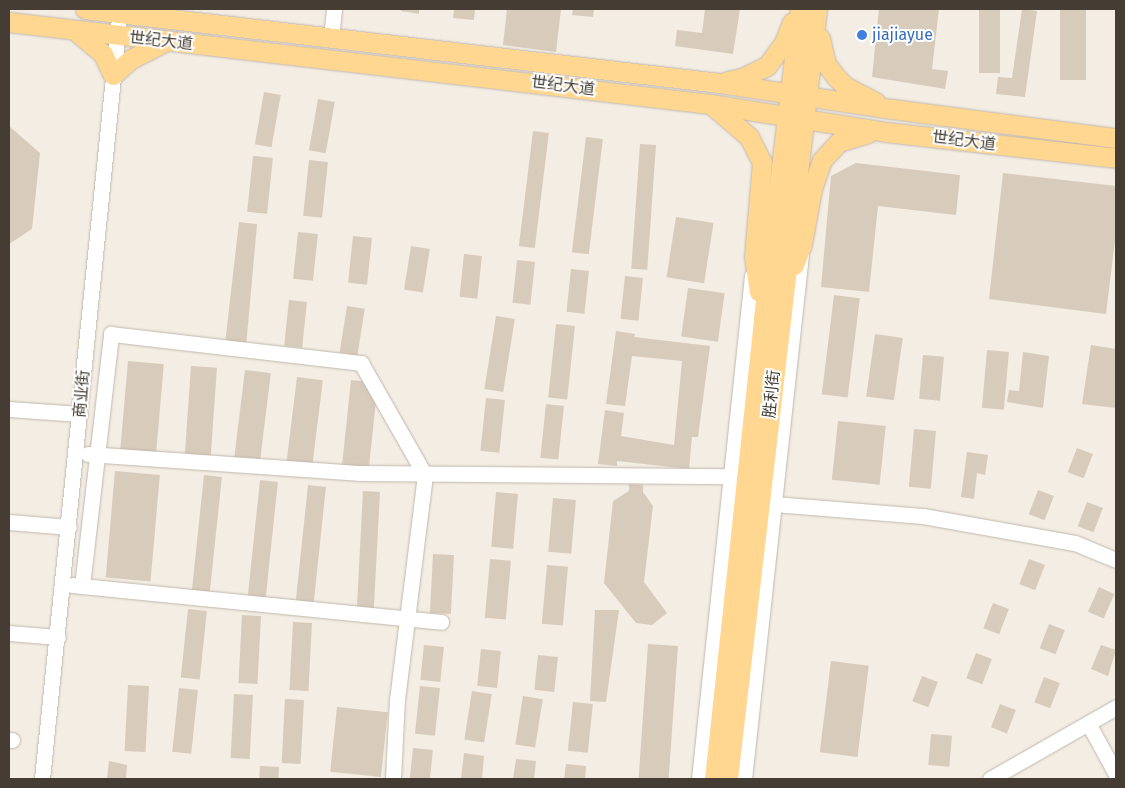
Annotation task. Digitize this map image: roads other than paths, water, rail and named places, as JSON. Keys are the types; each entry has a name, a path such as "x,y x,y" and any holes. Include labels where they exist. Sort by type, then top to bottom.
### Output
{"main road":[{"name":"世纪大道","path":"86,9 720,82 892,110 1116,138"},
{"path":"170,9 190,21"},
{"path":"720,82 742,78 768,66 784,43 798,9"},
{"name":"胜利街","path":"798,9 800,96"},
{"path":"818,9 821,51 831,71 846,87 892,110"},
{"name":"胜利街","path":"714,779 762,318 796,118 818,9"},
{"name":"世纪大道","path":"9,22 165,42 710,104 886,132 1116,158"},
{"path":"74,31 97,46 113,75 131,59 165,42"},
{"path":"710,104 738,125 758,148 762,162 754,257 762,318"},
{"name":"胜利街","path":"728,779 784,286 796,118"},
{"path":"784,286 802,244 812,189 822,160 840,142 850,137 886,132"}],"street":[{"name":"商业街","path":"42,779 64,584 120,9"},
{"path":"331,38 334,9"},
{"path":"744,779 802,244"},
{"path":"699,779 754,257"},
{"path":"82,586 111,334 361,363 425,475 398,699 393,779"},
{"path":"9,409 80,414"},
{"path":"76,454 425,475 731,476"},
{"path":"774,504 923,516 1075,543 1116,560"},
{"path":"9,522 69,527"},
{"path":"64,584 441,622"},
{"path":"9,633 58,637"},
{"path":"990,779 1116,708"},
{"path":"1088,723 1116,774"}],"place":[{"name":"jiajiayue","path":"862,35"}]}
